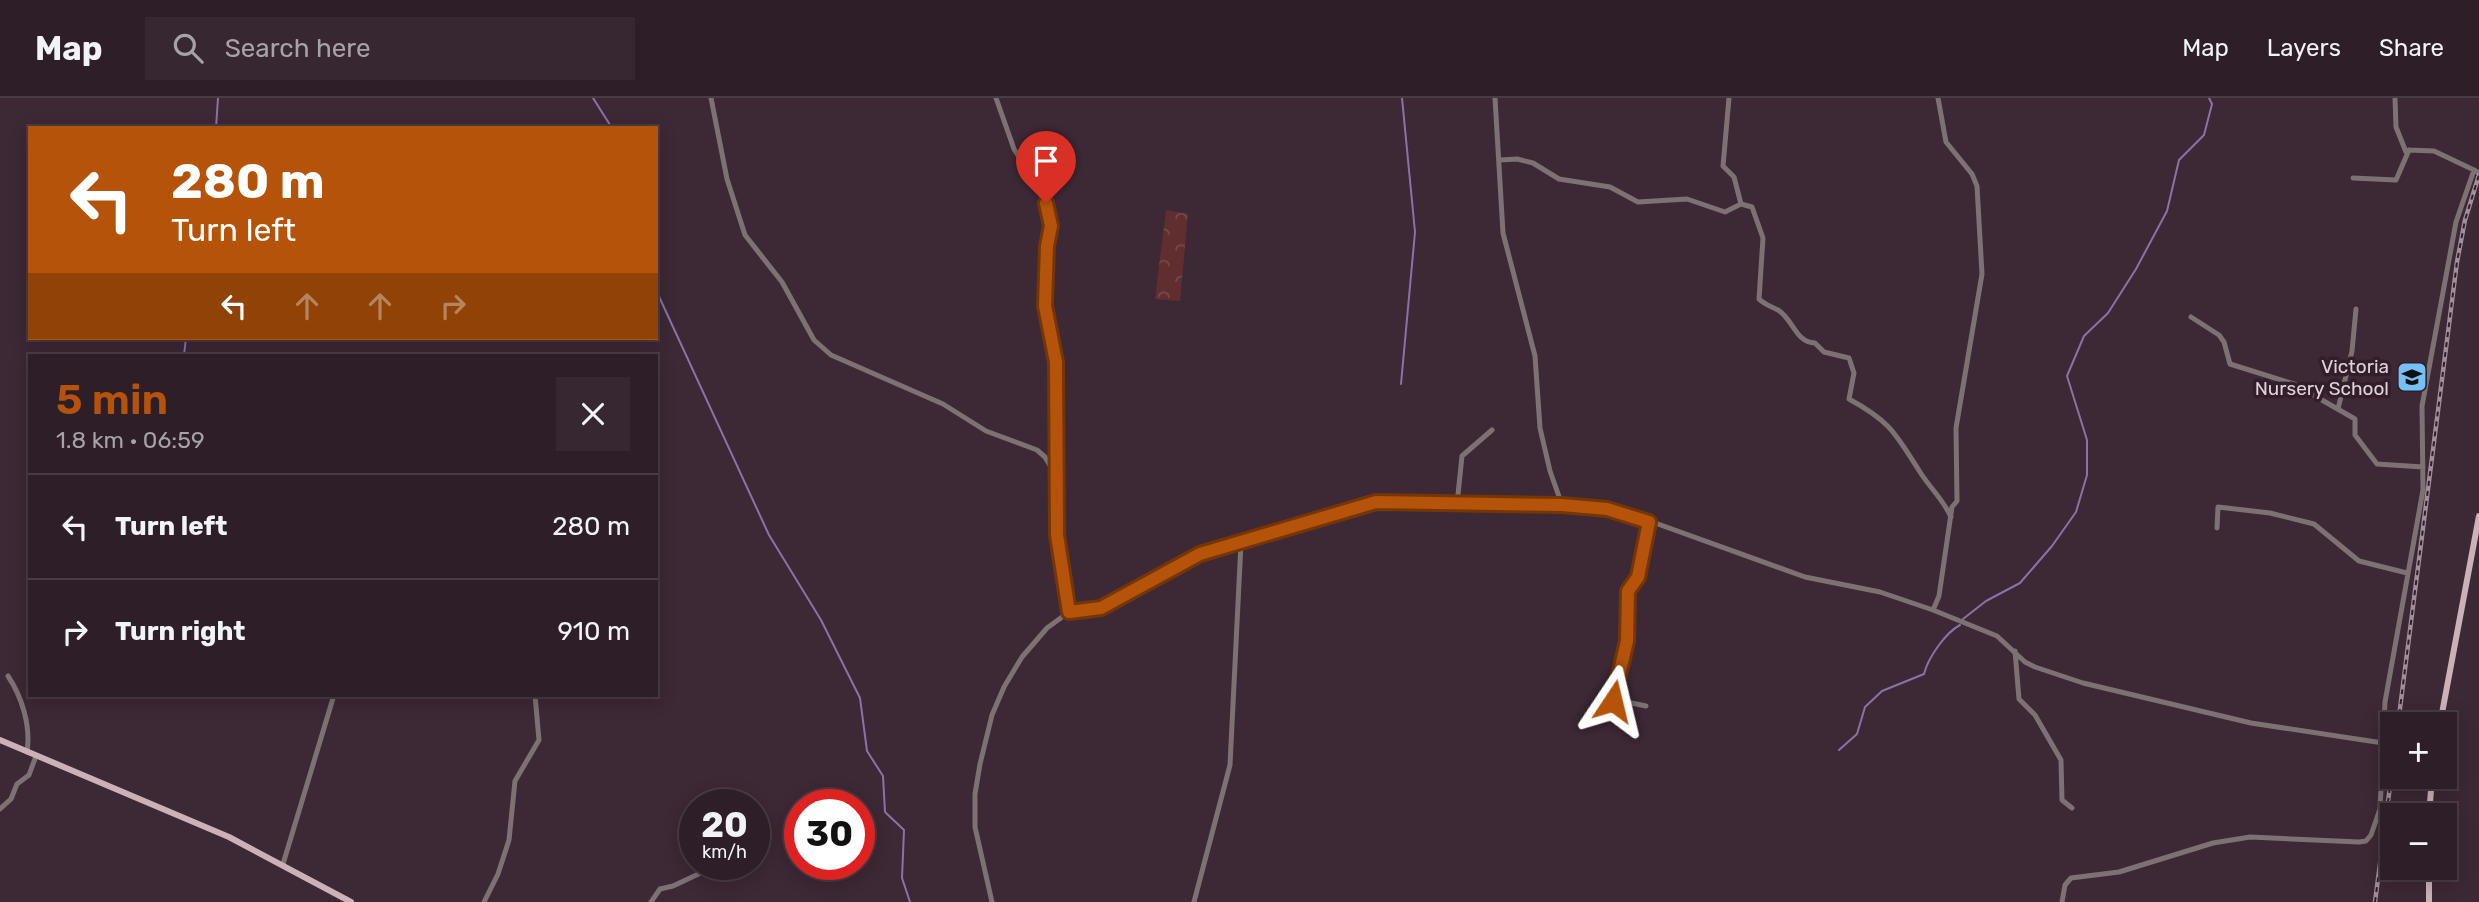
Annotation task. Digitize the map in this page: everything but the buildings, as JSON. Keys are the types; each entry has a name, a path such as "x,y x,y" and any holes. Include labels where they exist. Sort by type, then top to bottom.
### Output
{"main road":[{"path":"2442,712 2479,520"},
{"path":"0,740 283,863 351,902"},
{"path":"2429,880 2429,902"}],"street":[{"path":"711,98 727,179 743,231 782,282 817,344 831,355 943,404 986,431 1037,450 1055,474"},
{"path":"996,98 1014,149 1040,191 1051,218 1046,260 1045,306 1056,362 1055,416 1059,457 1055,474 1059,559 1069,612"},
{"path":"1495,98 1503,233 1535,356 1542,438 1562,505"},
{"path":"1728,98 1723,166 1734,177 1741,204"},
{"path":"1933,610 1958,493 1954,466 1955,428 1979,296 1981,248 1977,186 1972,174 1946,142 1938,98"},
{"path":"2385,712 2423,490 2422,406 2456,222 2476,171 2434,151 2406,152 2396,127 2395,98"},
{"path":"2353,178 2396,180 2409,150"},
{"path":"1500,160 1511,158 1533,163 1559,179 1603,185 1638,202 1688,199 1725,212 1741,204 1752,207 1763,238 1759,299 1785,316 1796,334 1808,343 1815,343 1825,352 1849,358 1854,373 1849,399 1869,408 1891,428 1921,473 1940,494 1951,517"},
{"path":"2338,409 2352,351 2356,309"},
{"path":"2190,317 2219,335 2224,342 2230,364 2274,375 2355,419 2355,435 2377,464 2423,467"},
{"path":"1457,504 1462,456 1492,430"},
{"path":"992,902 977,840 975,805 980,764 992,715 1022,657 1047,628 1069,612 1101,608 1200,554 1376,502 1562,505 1607,509 1805,577 1880,592 1933,610 1997,636 2025,662 2035,667 2139,698 2251,723 2380,743"},
{"path":"2217,528 2218,507 2289,517 2314,524 2359,561 2407,573"},
{"path":"1646,706 1612,699 1627,641 1628,591 1638,577 1649,522"},
{"path":"1194,902 1230,765 1241,599 1241,543"},
{"path":"2015,651 2020,699 2035,715 2059,756 2062,800 2072,808"},
{"path":"8,676 17,690 26,719 27,752"},
{"path":"283,863 333,697"},
{"path":"484,902 498,874 509,841 514,782 539,740 535,697"},
{"path":"0,809 11,799 17,784 30,775 36,756"},
{"path":"2062,902 2065,886 2071,878 2127,870 2213,843 2266,836 2366,841 2380,809"},
{"path":"651,902 660,889 673,887 687,880"}],"green space":[{"path":"1166,210 1188,214 1180,301 1155,299"}],"waterway":[{"path":"216,126 218,98"},
{"path":"593,98 611,126"},
{"path":"1401,384 1415,232 1402,98"},
{"path":"1963,619 1986,601 2020,583 2052,546 2076,512 2087,475 2087,440 2067,376 2084,336 2108,313 2136,269 2167,211 2179,160 2204,135 2212,104 2209,98"},
{"path":"658,294 769,535 821,620 860,698 867,751 883,776 885,812 904,830 902,878 910,902"},
{"path":"184,354 186,340"},
{"path":"1839,750 1857,734 1865,707 1882,691 1924,674 1938,646 1960,625"}],"railway":[{"path":"2400,712 2457,262 2465,220 2479,175"},
{"path":"2375,902 2390,789"}],"place":[{"name":"Victoria Nursery School","path":"2412,377"}],"route":[{"path":"1046,203 1051,226 1047,246 1045,306 1056,362 1055,416 1059,457 1055,474 1057,535 1060,572 1069,612 1101,608 1200,554 1376,502 1510,503 1607,509 1649,522 1638,577 1628,591 1630,608 1627,641 1612,695 1613,701"}]}
